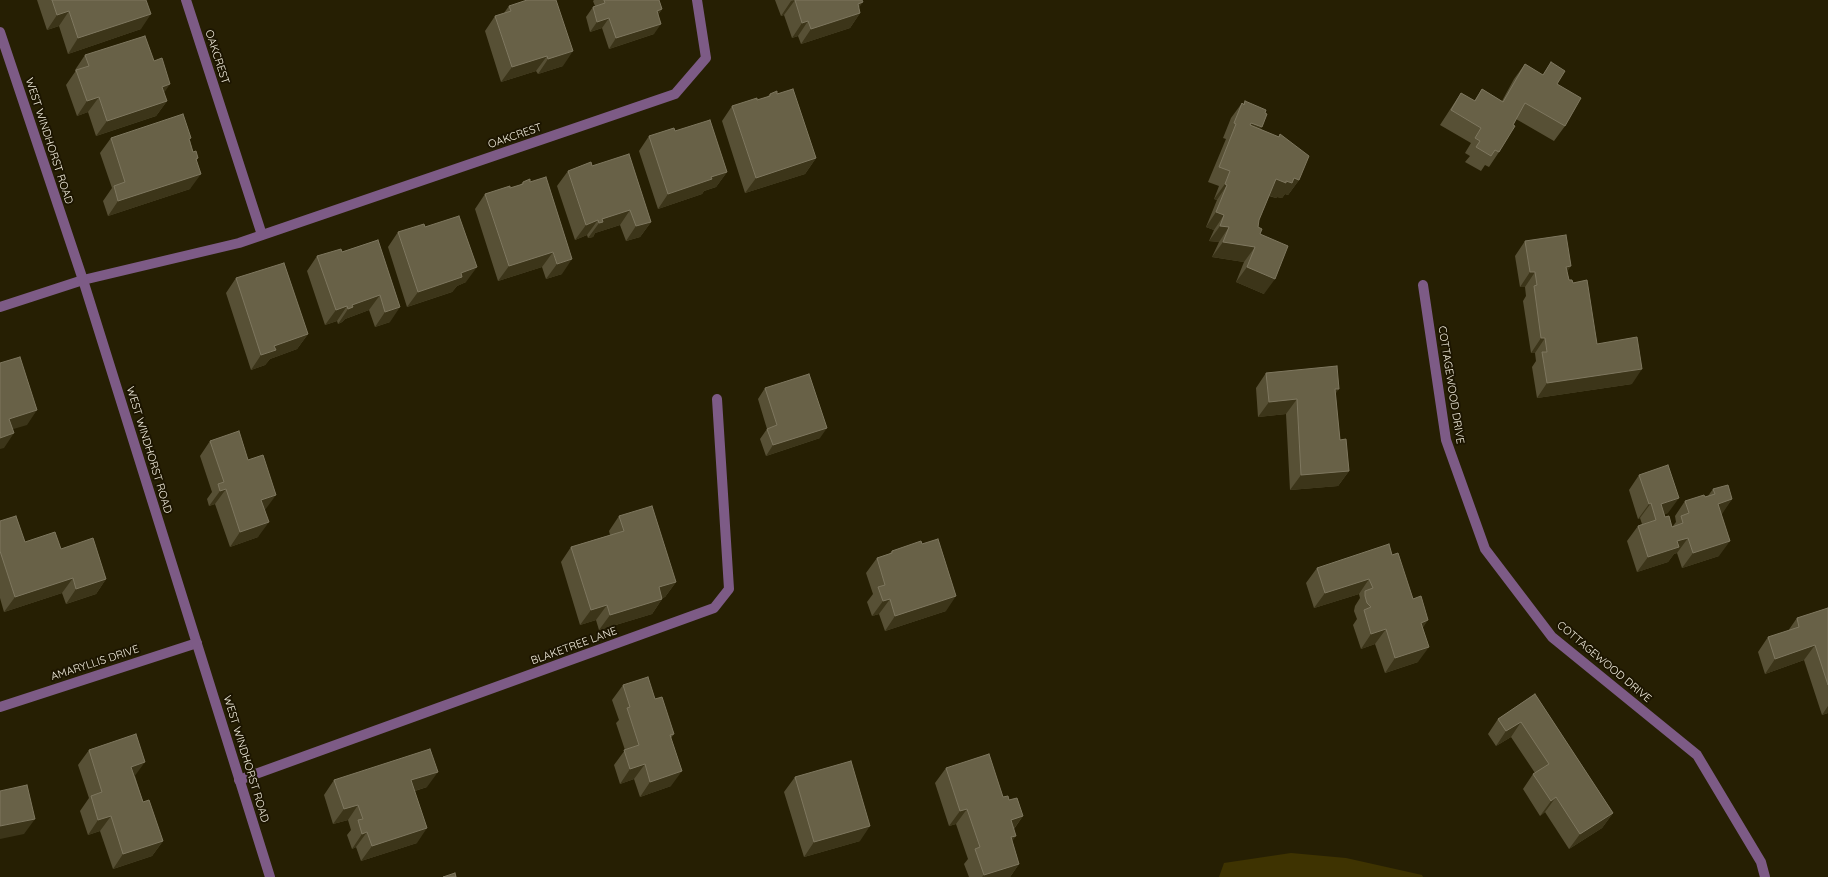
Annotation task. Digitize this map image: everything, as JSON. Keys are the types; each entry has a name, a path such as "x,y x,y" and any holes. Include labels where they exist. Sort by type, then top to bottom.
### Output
{"street":[{"name":"OAKCREST","path":"186,0 262,235"},
{"name":"OAKCREST","path":"0,307 83,280 239,243 675,94 706,58 697,0"},
{"name":"WEST WINDHORST ROAD","path":"0,32 83,280 270,877"},
{"name":"COTTAGEWOOD DRIVE","path":"1423,285 1446,440 1485,549 1552,637 1697,755 1761,862 1765,877"},
{"name":"BLAKETREE LANE","path":"240,780 714,608 728,589 717,399"},
{"name":"AMARYLLIS DRIVE","path":"0,707 197,643"}],"shaded area":[{"path":"1291,853 1346,858 1422,875 1423,877 1219,877 1224,863"}],"building":[{"path":"52,0 146,0 151,14 78,38 69,11 57,15"},
{"path":"527,0 556,0 573,51 548,59 547,56 512,67 495,16 511,11 509,6"},
{"path":"604,0 659,0 662,9 657,11 661,24 616,38 609,18 597,22 593,7 605,3"},
{"path":"795,0 862,0 863,2 858,4 860,13 811,29 808,21 802,23"},
{"path":"145,36 154,61 162,58 170,84 162,87 167,101 107,121 99,97 87,101 76,70 89,66 85,55"},
{"path":"1551,62 1565,71 1557,84 1581,98 1565,126 1525,103 1513,125 1515,126 1499,152 1495,150 1491,156 1476,147 1480,141 1475,138 1481,128 1451,110 1461,93 1475,101 1482,89 1503,102 1525,64 1543,75"},
{"path":"793,89 816,158 756,178 732,106 757,98 757,100 770,96 770,94 777,91 777,94"},
{"path":"1245,101 1266,110 1265,113 1267,114 1262,127 1251,123 1250,125 1279,137 1280,134 1309,156 1299,180 1294,178 1292,183 1286,181 1286,183 1276,179 1259,220 1258,227 1262,229 1260,234 1288,246 1275,279 1247,267 1255,247 1223,242 1229,227 1220,226 1224,215 1216,212 1227,185 1225,184 1230,171 1219,167 1236,124 1234,123 1242,103 1244,105"},
{"path":"183,114 191,138 189,139 193,152 196,151 198,158 196,159 201,174 118,201 114,186 125,182 111,138"},
{"path":"710,120 727,172 711,177 712,179 668,194 649,136 674,128 675,131"},
{"path":"629,154 651,222 636,226 630,210 602,219 603,222 599,223 598,220 586,225 568,171 591,162 592,166"},
{"path":"546,177 572,259 557,264 553,252 509,266 485,194 510,186 510,188 523,184 523,182 530,179 530,182"},
{"path":"459,216 477,267 461,273 462,277 418,292 398,232 424,224 425,227"},
{"path":"1566,235 1571,266 1566,267 1569,280 1572,280 1573,283 1587,280 1597,344 1637,337 1642,369 1547,383 1542,352 1547,352 1545,338 1541,338 1534,286 1537,285 1535,272 1530,272 1525,241"},
{"path":"378,240 400,307 385,312 380,295 352,305 353,307 348,309 347,306 336,310 317,256 341,249 342,252"},
{"path":"284,263 308,334 274,346 276,350 261,355 236,278"},
{"path":"20,357 37,410 9,419 14,433 0,438 0,363"},
{"path":"1337,366 1339,389 1335,389 1340,440 1346,439 1349,471 1301,475 1297,399 1269,402 1266,373"},
{"path":"809,374 827,428 773,445 767,429 777,425 765,388"},
{"path":"239,431 248,460 263,455 276,495 261,500 269,522 240,532 226,489 220,491 218,484 224,482 210,441"},
{"path":"1668,465 1679,498 1661,504 1665,517 1669,516 1672,527 1683,523 1681,516 1689,513 1685,501 1704,495 1705,497 1715,494 1713,489 1728,485 1732,499 1718,504 1730,541 1693,553 1688,538 1677,541 1679,547 1648,557 1638,526 1656,520 1651,503 1649,504 1639,475"},
{"path":"652,506 676,582 659,587 662,599 610,615 607,605 591,610 571,547 624,531 619,516"},
{"path":"16,516 25,542 55,532 61,549 93,538 106,579 76,589 73,578 15,597 0,551 0,521"},
{"path":"938,539 956,596 895,616 890,599 883,601 878,587 885,585 877,558 921,541 922,544"},
{"path":"1389,544 1392,555 1398,553 1413,599 1421,596 1428,620 1421,623 1429,647 1395,658 1386,629 1371,634 1364,610 1371,607 1367,603 1365,596 1365,591 1373,588 1369,579 1325,593 1317,568"},
{"path":"1828,608 1828,685 1815,645 1775,659 1768,637 1799,627 1797,618"},
{"path":"648,677 655,699 662,697 674,734 670,735 682,771 650,782 645,764 630,769 624,750 639,745 627,708 630,707 623,685"},
{"path":"1535,694 1613,813 1580,834 1556,797 1551,801 1533,774 1549,764 1521,722 1506,731 1498,719"},
{"path":"136,734 145,762 131,767 143,802 149,800 163,841 123,854 111,816 98,820 91,796 102,792 89,750"},
{"path":"430,749 438,772 411,780 427,828 372,846 367,832 362,834 358,820 363,819 358,805 344,809 334,780"},
{"path":"989,754 1003,797 1008,796 1009,800 1017,798 1023,816 1011,820 1016,836 1011,837 1019,864 984,875 975,849 980,847 967,809 960,811 946,768"},
{"path":"851,761 870,826 814,842 795,777"},
{"path":"27,785 35,819 0,826 0,791"},
{"path":"455,873 456,877 443,877"}]}
